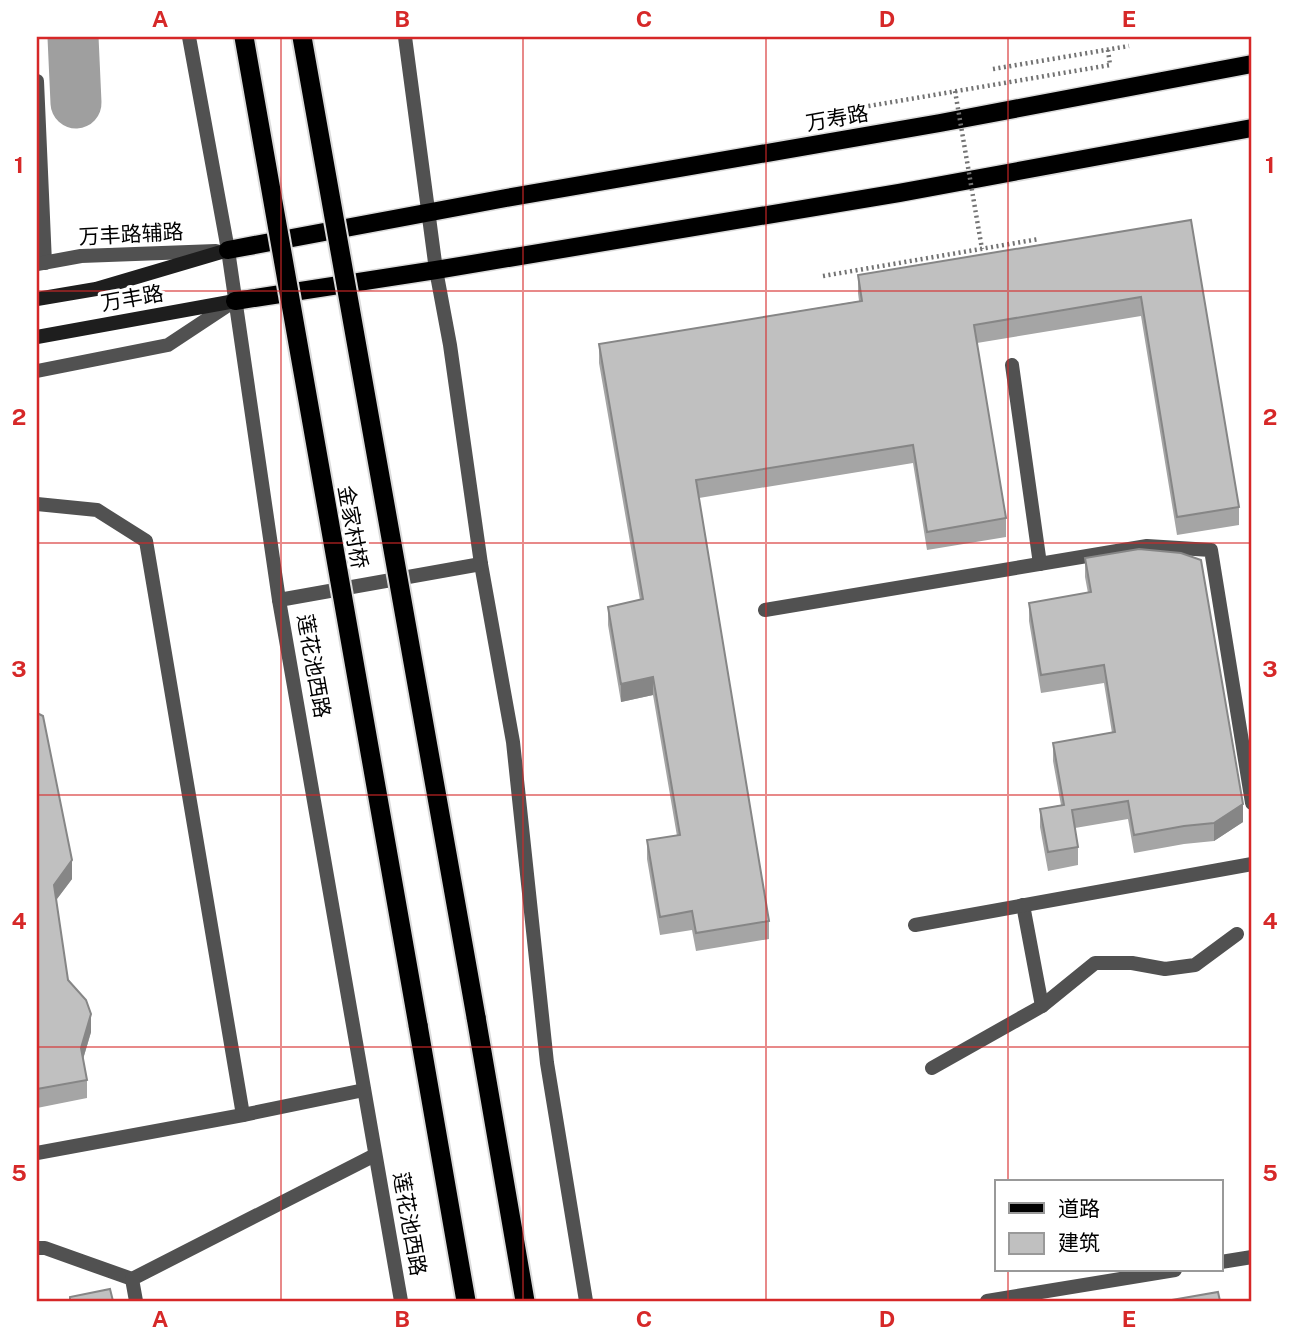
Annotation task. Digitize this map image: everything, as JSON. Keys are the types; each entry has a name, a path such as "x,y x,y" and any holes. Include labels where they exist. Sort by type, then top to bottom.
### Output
{"highway":[{"name":"金家村桥","path":"244,37 418,1024"},
{"name":"金家村桥","path":"302,37 525,1301"},
{"name":"莲花池西路","path":"418,1024 466,1301"}],"main road":[{"name":"万寿路","path":"228,250 428,212 927,126 1252,64"},
{"path":"235,301 899,192 1252,128"},
{"name":"万丰路","path":"37,299 96,289 228,250"},
{"name":"万丰路","path":"37,337 235,301"}],"street":[{"name":"莲花池西路","path":"189,37 228,250 279,600 401,1301"},
{"path":"405,37 436,270 450,345 481,564 513,742 547,1063 586,1301"},
{"path":"37,81 41,263"},
{"name":"万丰路辅路","path":"41,263 81,256 228,250"},
{"path":"37,372 169,345 235,301"},
{"path":"1012,365 1040,564"},
{"path":"37,504 97,510 146,541 243,1115"},
{"path":"765,610 1147,546 1211,550 1252,803"},
{"path":"279,600 481,564"},
{"path":"915,925 1252,864"},
{"path":"1023,905 1042,1006"},
{"path":"932,1068 1042,1006 1095,963 1132,963 1165,969 1195,965 1237,934"},
{"path":"37,1153 364,1090"},
{"path":"37,1248 45,1248 132,1279 375,1155"},
{"path":"1222,1262 1252,1257"},
{"path":"987,1301 1163,1272"},
{"path":"132,1279 136,1301"}],"path":[{"path":"993,69 1129,46"},
{"path":"863,107 1110,65 1108,50"},
{"path":"955,91 982,249"},
{"path":"823,276 1040,239"}],"building":[{"path":"1191,220 1239,507 1177,517 1141,297 974,325 1006,518 927,532 913,445 696,480 769,921 696,933 692,911 660,917 647,840 680,835 653,677 621,684 608,607 643,599 599,344 862,301 858,275"},
{"path":"1139,549 1181,553 1201,560 1243,804 1214,823 1134,835 1128,801 1072,810 1078,847 1048,852 1040,809 1064,805 1053,743 1115,732 1104,665 1041,675 1029,603 1091,592 1085,558"},
{"path":"37,713 43,716 72,860 54,885 68,980 86,1000 91,1014 81,1048 87,1080 37,1089"},
{"path":"110,1289 113,1301 70,1301 70,1297"},
{"path":"1218,1292 1220,1301 1166,1301"}],"waterway":[{"path":"73,37 76,103"}]}
